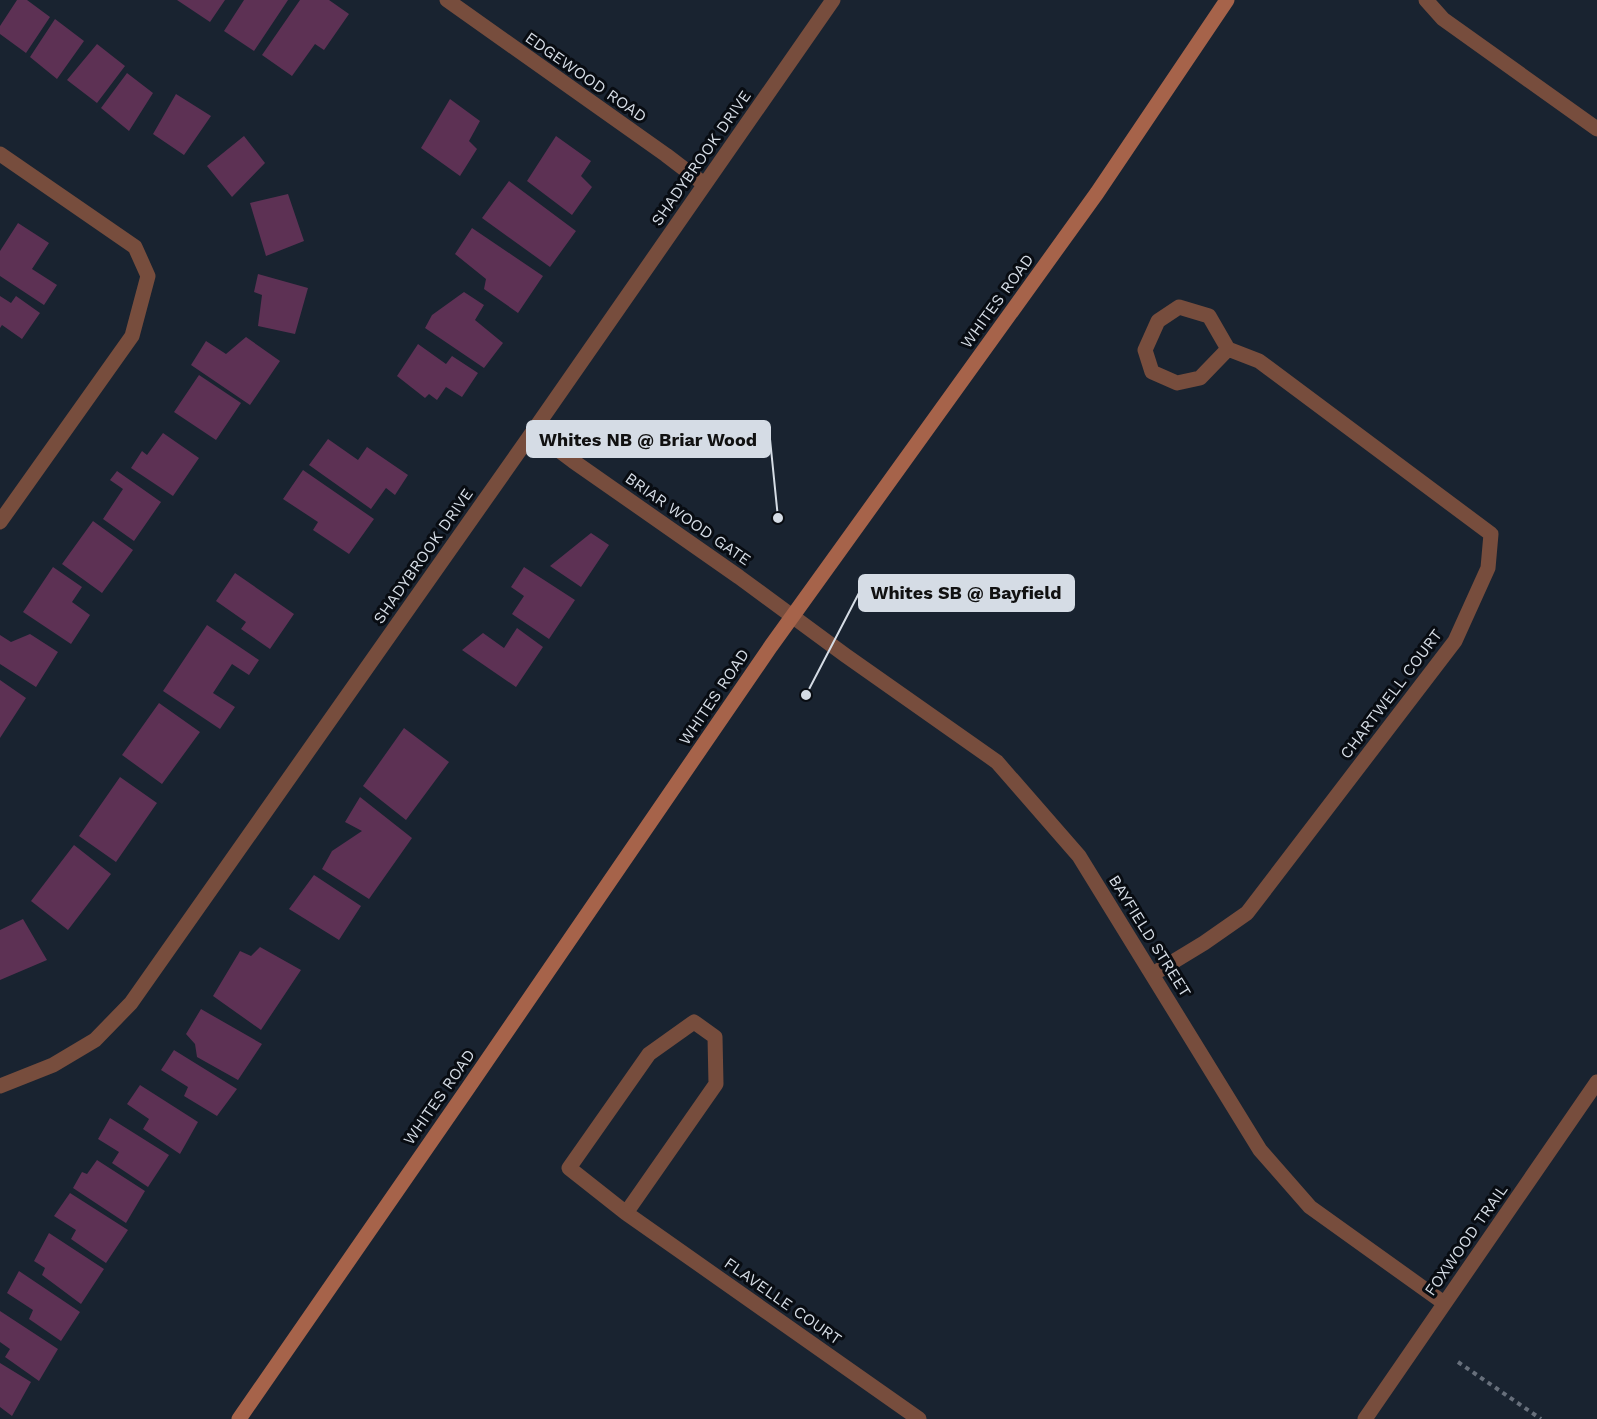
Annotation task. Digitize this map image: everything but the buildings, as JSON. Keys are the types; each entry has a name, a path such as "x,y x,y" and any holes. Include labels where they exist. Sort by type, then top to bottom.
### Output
{"main road":[{"name":"WHITES ROAD","path":"239,1419 771,646 1097,193 1227,0"}],"street":[{"name":"EDGEWOOD ROAD","path":"447,0 704,184"},
{"name":"SHADYBROOK DRIVE","path":"0,1086 53,1065 95,1040 131,1003 833,0"},
{"path":"1425,0 1443,19 1597,129"},
{"path":"0,154 135,247 147,276 132,336 0,522"},
{"path":"1179,307 1209,315 1228,349 1200,378 1177,383 1152,372 1145,350 1158,321 1179,307"},
{"name":"CHARTWELL COURT","path":"1153,975 1247,913 1455,640 1488,568 1491,534 1258,361 1228,349"},
{"name":"BRIAR WOOD GATE","path":"533,431 794,616"},
{"name":"BAYFIELD STREET","path":"794,616 845,655 997,762 1079,856 1260,1150 1310,1207 1444,1303"},
{"name":"FLAVELLE COURT","path":"626,1213 716,1084 715,1037 694,1022 648,1054 569,1168 626,1213 919,1419"},
{"name":"FOXWOOD TRAIL","path":"1365,1419 1597,1082"}],"path":[{"path":"1458,1362 1541,1419"}],"place":[{"name":"Whites NB @ Briar Wood","path":"778,518"},
{"name":"Whites SB @ Bayfield","path":"806,695"}]}
